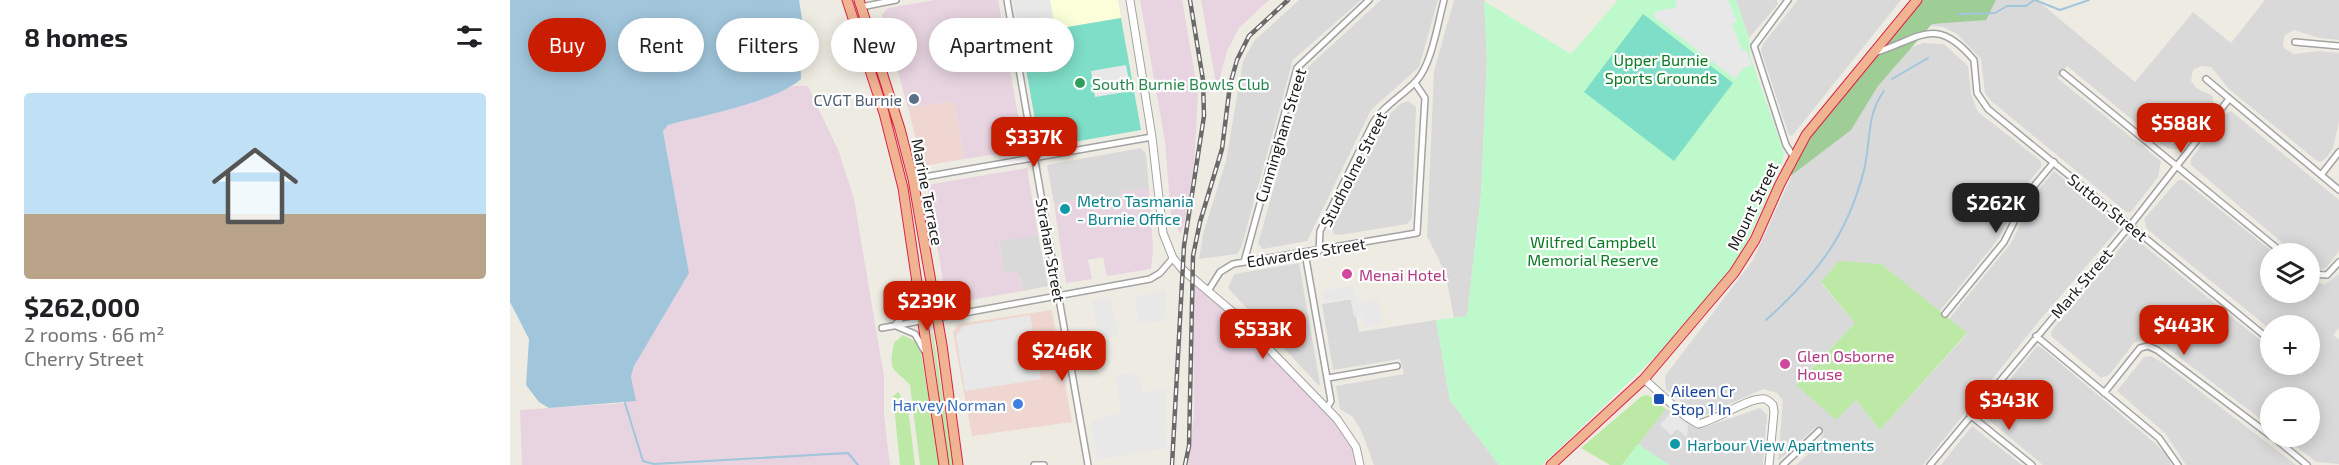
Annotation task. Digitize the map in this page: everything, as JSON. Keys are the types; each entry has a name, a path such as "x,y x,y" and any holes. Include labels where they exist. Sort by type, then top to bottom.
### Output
{"highway":[{"name":"Marine Terrace","path":"847,0 884,112 903,188 944,465"},
{"name":"Mount Street","path":"1551,465 1644,379 1676,345 1745,258 1793,156 1822,115 1917,0"},
{"name":"Marine Terrace","path":"860,4 900,129 913,178 942,345 958,465"}],"street":[{"path":"860,4 896,0"},
{"name":"Strahan Street","path":"1007,0 1088,465"},
{"path":"1130,0 1152,136 1163,233 1173,258 1187,274 1251,329 1327,408 1348,433 1360,465"},
{"name":"Cunningham Street","path":"1244,262 1298,68 1369,0"},
{"name":"Studholme Street","path":"1319,251 1320,231 1373,123 1381,110 1415,83 1424,72 1444,0"},
{"path":"1788,0 1754,46 1786,145 1793,156"},
{"name":"Sutton Street","path":"1876,52 1922,33 1942,34 1965,49 1974,60 1977,93 1981,102 2260,331"},
{"path":"2295,42 2339,46"},
{"path":"2063,73 2271,243"},
{"path":"2206,80 2339,190"},
{"name":"Edwardes Street","path":"1208,291 1225,267 1417,233 1425,98 1415,83"},
{"name":"Mark Street","path":"1930,465 2130,225 2229,99"},
{"path":"913,178 1152,136"},
{"path":"2321,175 2339,152"},
{"path":"1945,314 2004,242 2029,192 2054,162"},
{"path":"1305,253 1328,378 1331,401 1327,408"},
{"path":"882,328 924,318 1150,279 1160,273 1173,258"},
{"path":"2320,275 2327,275 2339,262"},
{"path":"895,326 912,306 919,284"},
{"path":"895,326 915,334 931,367"},
{"path":"2036,336 2159,438 2178,465"},
{"path":"2104,393 2140,348 2148,346 2157,350 2260,427"},
{"path":"1328,378 1397,366"},
{"path":"1644,379 1685,416 1698,424 1711,421 1757,399 1768,400 1773,405 1774,412 1769,465"},
{"path":"1970,415 2032,465"},
{"path":"1783,465 1819,431"},
{"path":"2285,447 2307,465"},
{"path":"1034,465 1044,465"}],"shaded area":[{"path":"935,0 998,0 1001,18 929,18 929,72 1010,72 1024,150 964,159 954,101 908,108 898,72 917,72 917,18 883,18 882,15 888,8"},
{"path":"1013,0 1118,0 1121,18 1074,26 1074,18 1017,18"},
{"path":"1013,0 1050,0 1053,18 1017,18"},
{"path":"1140,0 1182,0 1198,93 1194,166 1185,220 1180,234 1171,215 1165,141"},
{"path":"1201,0 1269,0 1239,28 1227,51 1217,89"},
{"path":"1299,0 1361,0 1293,60 1241,248 1237,254 1199,259 1203,234 1226,161 1243,61 1254,41"},
{"path":"1381,0 1438,0 1419,67 1371,110 1307,241 1263,249 1258,244 1307,68"},
{"path":"1454,0 1485,0 1487,60 1481,195 1467,317 1454,318 1445,272 1427,236 1434,71"},
{"path":"1728,0 1737,21 1732,24 1742,50 1746,50 1752,65 1743,69 1735,79 1653,16 1657,11 1677,7 1675,1"},
{"path":"1736,0 1777,0 1778,4 1749,38"},
{"path":"1798,0 1901,0 1792,136 1789,135 1761,51 1763,44"},
{"path":"1929,0 2037,0 2135,82 2193,12 2231,43 2265,0 2339,0 2339,40 2319,38 2294,30 2285,35 2283,43 2284,48 2294,54 2318,51 2339,53 2339,122 2333,148 2321,162 2317,161 2229,89 2211,67 2201,66 2193,70 2191,81 2196,88 2213,96 2213,107 2180,149 2168,149 2067,66 2057,78 2161,161 2158,177 2131,212 2126,212 1990,100 1985,93 1981,59 1957,34 1943,27 1926,25"},
{"path":"1923,43 1944,44 1968,66 1971,94 1978,112 2041,161 2041,167 2025,187 1999,238 1939,312 1881,264 1821,283 1855,323 1796,384 1856,400 1880,430 1967,334 1949,319 2011,243 2035,194 2054,171 2119,228 2039,321 1923,465 1796,465 1819,444 1824,432 1816,427 1778,461 1783,401 1777,393 1763,389 1703,416 1693,412 1666,389 1665,376 1753,260 1799,160 1890,56"},
{"path":"1126,65 1131,91 1095,97 1091,71"},
{"path":"793,86 808,86 839,152 854,199 884,377 884,415 890,465 522,465 520,410 625,403 635,362 689,273 663,131 668,125 751,102"},
{"path":"954,101 964,159 923,166 908,108"},
{"path":"1408,101 1416,107 1412,218 1407,224 1340,235 1334,234 1332,227 1384,120 1400,104"},
{"path":"2231,111 2339,200 2339,251 2327,267 2320,270 2320,243 2282,243 2191,165 2191,159"},
{"path":"1141,148 1146,154 1149,188 1121,192 1123,208 1106,210 1102,195 1054,204 1047,165"},
{"path":"1027,168 1038,235 999,241 1004,273 1018,271 1023,291 954,303 946,298 927,185"},
{"path":"2178,180 2183,180 2262,243 2260,303 2320,303 2320,283 2325,284 2339,274 2339,328 2333,335 2339,340 2339,464 2316,462 2297,447 2320,447 2320,387 2260,387 2260,419 2158,341 2145,338 2134,343 2109,375 2101,378 2051,336 2052,330 2131,235 2260,340 2260,375 2320,375 2320,315 2260,315 2260,321 2147,229 2144,219"},
{"path":"1149,188 1153,250 1151,269 1107,276 1103,257 1088,260 1092,279 1066,283 1054,204 1102,195 1106,210 1123,208 1121,192"},
{"path":"1038,235 1048,286 1023,291 1020,277 1004,273 999,240"},
{"path":"1299,263 1319,386 1228,288 1234,274"},
{"path":"1193,279 1208,291 1349,433 1360,465 1188,465 1194,415"},
{"path":"1353,285 1357,303 1378,299 1382,324 1364,328 1362,315 1354,317 1350,297 1324,302 1322,291"},
{"path":"1166,290 1165,321 1138,324 1135,296"},
{"path":"1111,297 1118,336 1099,339 1092,300"},
{"path":"1353,299 1359,332 1436,320 1450,400 1499,465 1374,465 1361,430 1353,417 1340,409 1336,386 1404,374 1400,359 1333,370 1322,304"},
{"path":"1052,310 1072,422 972,436 953,332 958,324"},
{"path":"1030,315 1041,379 965,391 956,336 963,326"},
{"path":"2037,346 2157,445 2169,457 2171,465 2043,465 1996,426 1984,415 1985,411"},
{"path":"2151,356 2163,363 2260,437 2260,447 2273,447 2296,465 2186,465 2165,433 2117,391 2144,357"},
{"path":"1138,372 1142,392 1166,388 1167,448 1097,460 1091,421 1121,412 1115,375"},
{"path":"1760,408 1767,415 1763,465 1669,465 1638,444 1666,409 1696,427 1705,427"},
{"path":"1672,411 1688,424 1687,437 1677,429 1671,435 1660,425"},
{"path":"1972,426 2022,465 1941,465"}],"green space":[{"name":"Wilfred Campbell Memorial Reserve","path":"1618,0 1736,0 1749,38 1750,56 1784,153 1782,164 1740,256 1719,284 1658,354 1542,465 1499,465 1450,400 1436,320 1467,316 1481,195 1487,60 1484,1 1571,54"},
{"path":"1917,0 1996,0 1986,20 1932,24 1878,86 1851,130 1780,184 1793,156"},
{"name":"Upper Burnie Sports Grounds","path":"1643,14 1733,83 1674,161 1584,92"},
{"name":"South Burnie Bowls Club","path":"1121,18 1141,130 1040,148 1027,72 1074,72 1074,26"},
{"path":"1839,261 1881,264 1967,333 1880,430 1856,400 1836,420 1796,385 1855,323 1821,282"},
{"path":"931,333 933,333 953,465 949,465 948,461"},
{"path":"903,335 916,342 921,353 940,465 920,465 910,385 892,365 894,343"},
{"path":"898,392 908,407 915,465 900,465 893,396"},
{"path":"1648,395 1666,409 1622,465 1610,465 1581,448 1642,396"},
{"path":"1638,444 1669,465 1622,465"}],"water":[{"path":"510,0 799,0 802,18 716,18 716,72 801,72 801,79 757,101 668,125 663,131 689,273 634,366 631,377 636,401 549,408 539,402 526,385 529,339 510,302"}],"waterway":[{"path":"1958,14 1995,13 2007,6 2026,6 2034,0"},
{"path":"2035,0 2060,10 2089,0"},
{"path":"1892,79 1928,58"},
{"path":"1766,320 1800,287 1839,235 1857,194 1864,170 1874,110 1884,91"},
{"path":"625,403 643,461 654,464 848,453 858,465"}],"railway":[{"path":"1172,465 1184,246 1204,116 1203,80 1190,0"},
{"path":"1185,465 1189,446 1193,256 1200,222 1222,149 1230,85 1237,60 1249,36 1288,0"}],"place":[{"name":"South Burnie Bowls Club","path":"1080,83"},
{"name":"CVGT Burnie","path":"914,99"},
{"name":"Metro Tasmania - Burnie Office","path":"1065,209"},
{"name":"Menai Hotel","path":"1347,274"},
{"name":"Glen Osborne House","path":"1785,364"},
{"name":"Aileen Cr Stop 1 In","path":"1659,399"},
{"name":"Harvey Norman","path":"1018,404"},
{"name":"Harbour View Apartments","path":"1675,444"}]}
